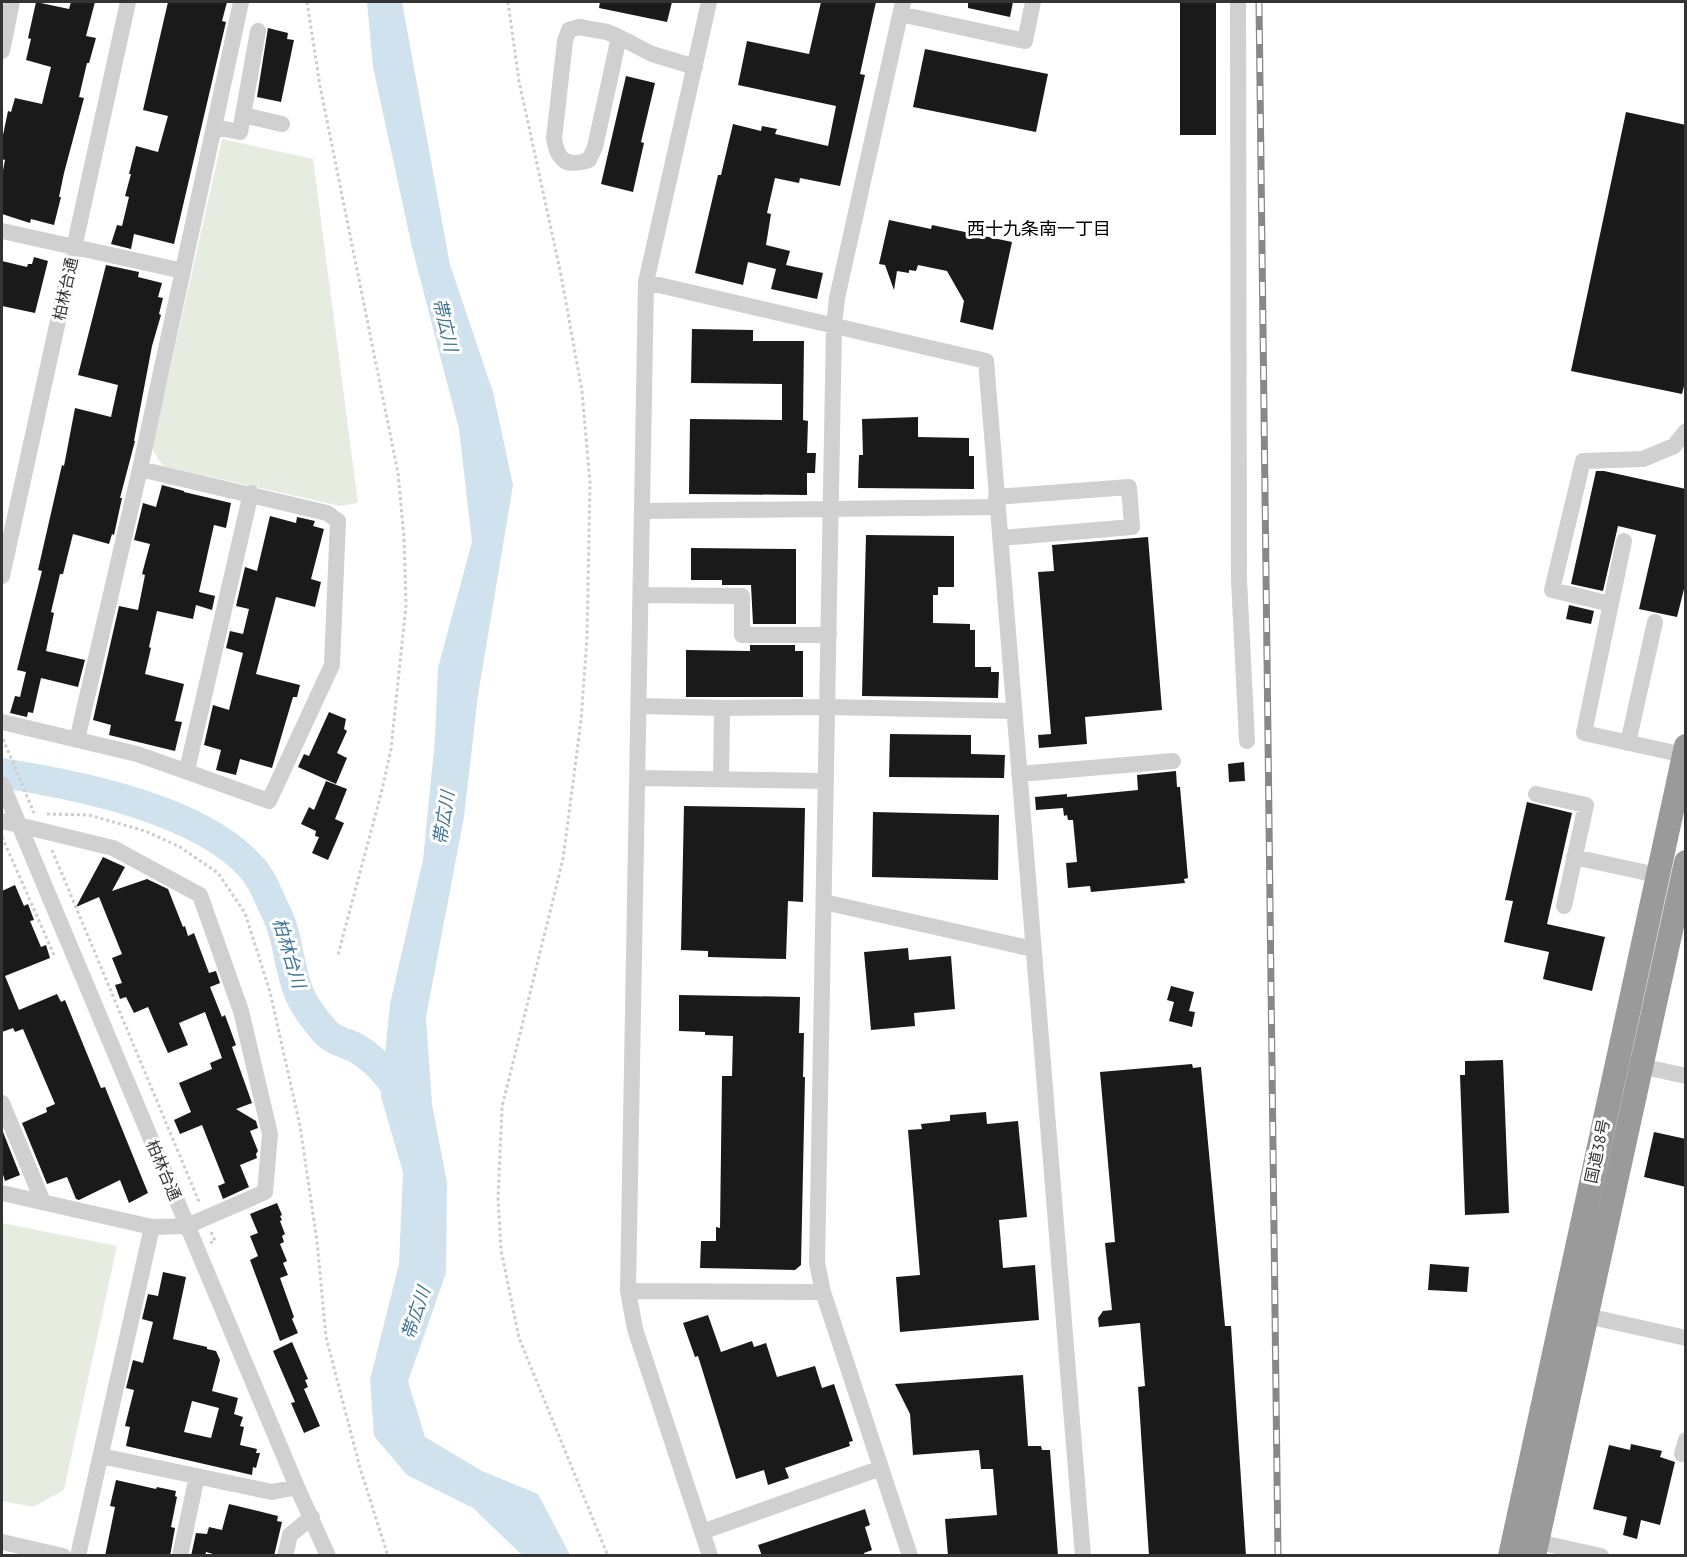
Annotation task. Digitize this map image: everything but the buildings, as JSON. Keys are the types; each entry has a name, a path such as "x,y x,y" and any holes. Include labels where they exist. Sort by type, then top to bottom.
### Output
{"highway":[{"name":"国道38号","path":"1524,1547 1563,1310 1685,751"},
{"name":"国道38号","path":"1524,1547 1586,1316 1686,861"}],"street":[{"path":"2,51 12,2"},
{"name":"柏林台通","path":"2,576 128,2"},
{"path":"76,740 140,469 241,2"},
{"path":"709,2 646,282 628,1291 635,1329 710,1556"},
{"path":"910,1556 823,1292 817,1263 834,325 840,286 902,8 1025,41 1034,2"},
{"path":"1238,2 1239,580 1247,741"},
{"path":"619,37 595,147 589,160 578,164 564,160 557,154 554,140 565,41 569,30 579,27 607,32 619,37 652,54 694,67"},
{"path":"215,127 240,132 258,31"},
{"path":"243,115 282,124"},
{"path":"2,231 183,271"},
{"path":"646,282 986,361 1083,1556"},
{"path":"1611,604 1552,590 1583,461 1643,459 1674,446 1686,431"},
{"path":"2,722 137,754 269,801 332,665 338,521 327,513 251,493 140,469"},
{"path":"642,511 832,508 997,502 1129,487 1132,527 1000,538"},
{"path":"186,770 251,493"},
{"path":"1624,541 1584,733 1628,743 1685,751"},
{"path":"641,595 742,596 742,634 829,635"},
{"path":"1628,743 1655,622"},
{"path":"639,706 1014,711"},
{"path":"722,708 722,779"},
{"path":"1019,774 1173,761"},
{"path":"637,778 826,781"},
{"name":"柏林台通","path":"4,791 10,823 187,1226 328,1556"},
{"path":"1536,794 1586,805 1564,906"},
{"path":"2,1193 152,1227 187,1226 265,1192 270,1134 241,1011 200,895 113,848 10,823"},
{"path":"1574,857 1657,875"},
{"path":"824,902 1033,949"},
{"path":"1616,1061 1686,1076"},
{"path":"2,1103 43,1202"},
{"path":"78,1556 152,1227"},
{"path":"628,1291 823,1292"},
{"path":"1563,1310 1686,1338"},
{"path":"100,1455 272,1492 297,1487"},
{"path":"702,1532 881,1468"},
{"path":"180,1556 197,1476"},
{"path":"285,1556 290,1535 312,1517"},
{"path":"2,1542 63,1556"},
{"path":"1524,1547 1601,1556"}],"path":[{"path":"307,2 320,86 398,473 404,537 406,605 391,749 338,956"},
{"path":"508,2 519,81 561,275 582,391 591,483 587,638 581,721 564,859 502,1107 498,1198 501,1250 519,1338 608,1556"},
{"path":"3,741 31,804"}],"shaded area":[{"path":"222,139 313,159 358,503 340,506 163,466 152,449"},
{"path":"2,1223 117,1246 64,1490 33,1507 2,1501"}],"water":[{"name":"帯広川","path":"367,2 402,2 450,265 493,392 513,485 478,695 464,817 426,1017 432,1104 447,1183 446,1273 408,1381 425,1437 482,1471 538,1494 570,1555 522,1555 473,1508 407,1475 374,1436 370,1380 399,1264 403,1172 381,1097 390,1004 423,860 435,739 438,668 472,542 459,429 412,247 373,67"}],"waterway":[{"name":"柏林台川","path":"2,773 66,785 136,803 170,815 202,830 230,847 252,868 266,889 281,923 297,988 309,1011 330,1036 358,1049 379,1066 405,1103"}],"railway":[{"path":"1259,2 1278,1556"}],"district":[{"name":"西十九条南一丁目","path":"1039,229"}]}
